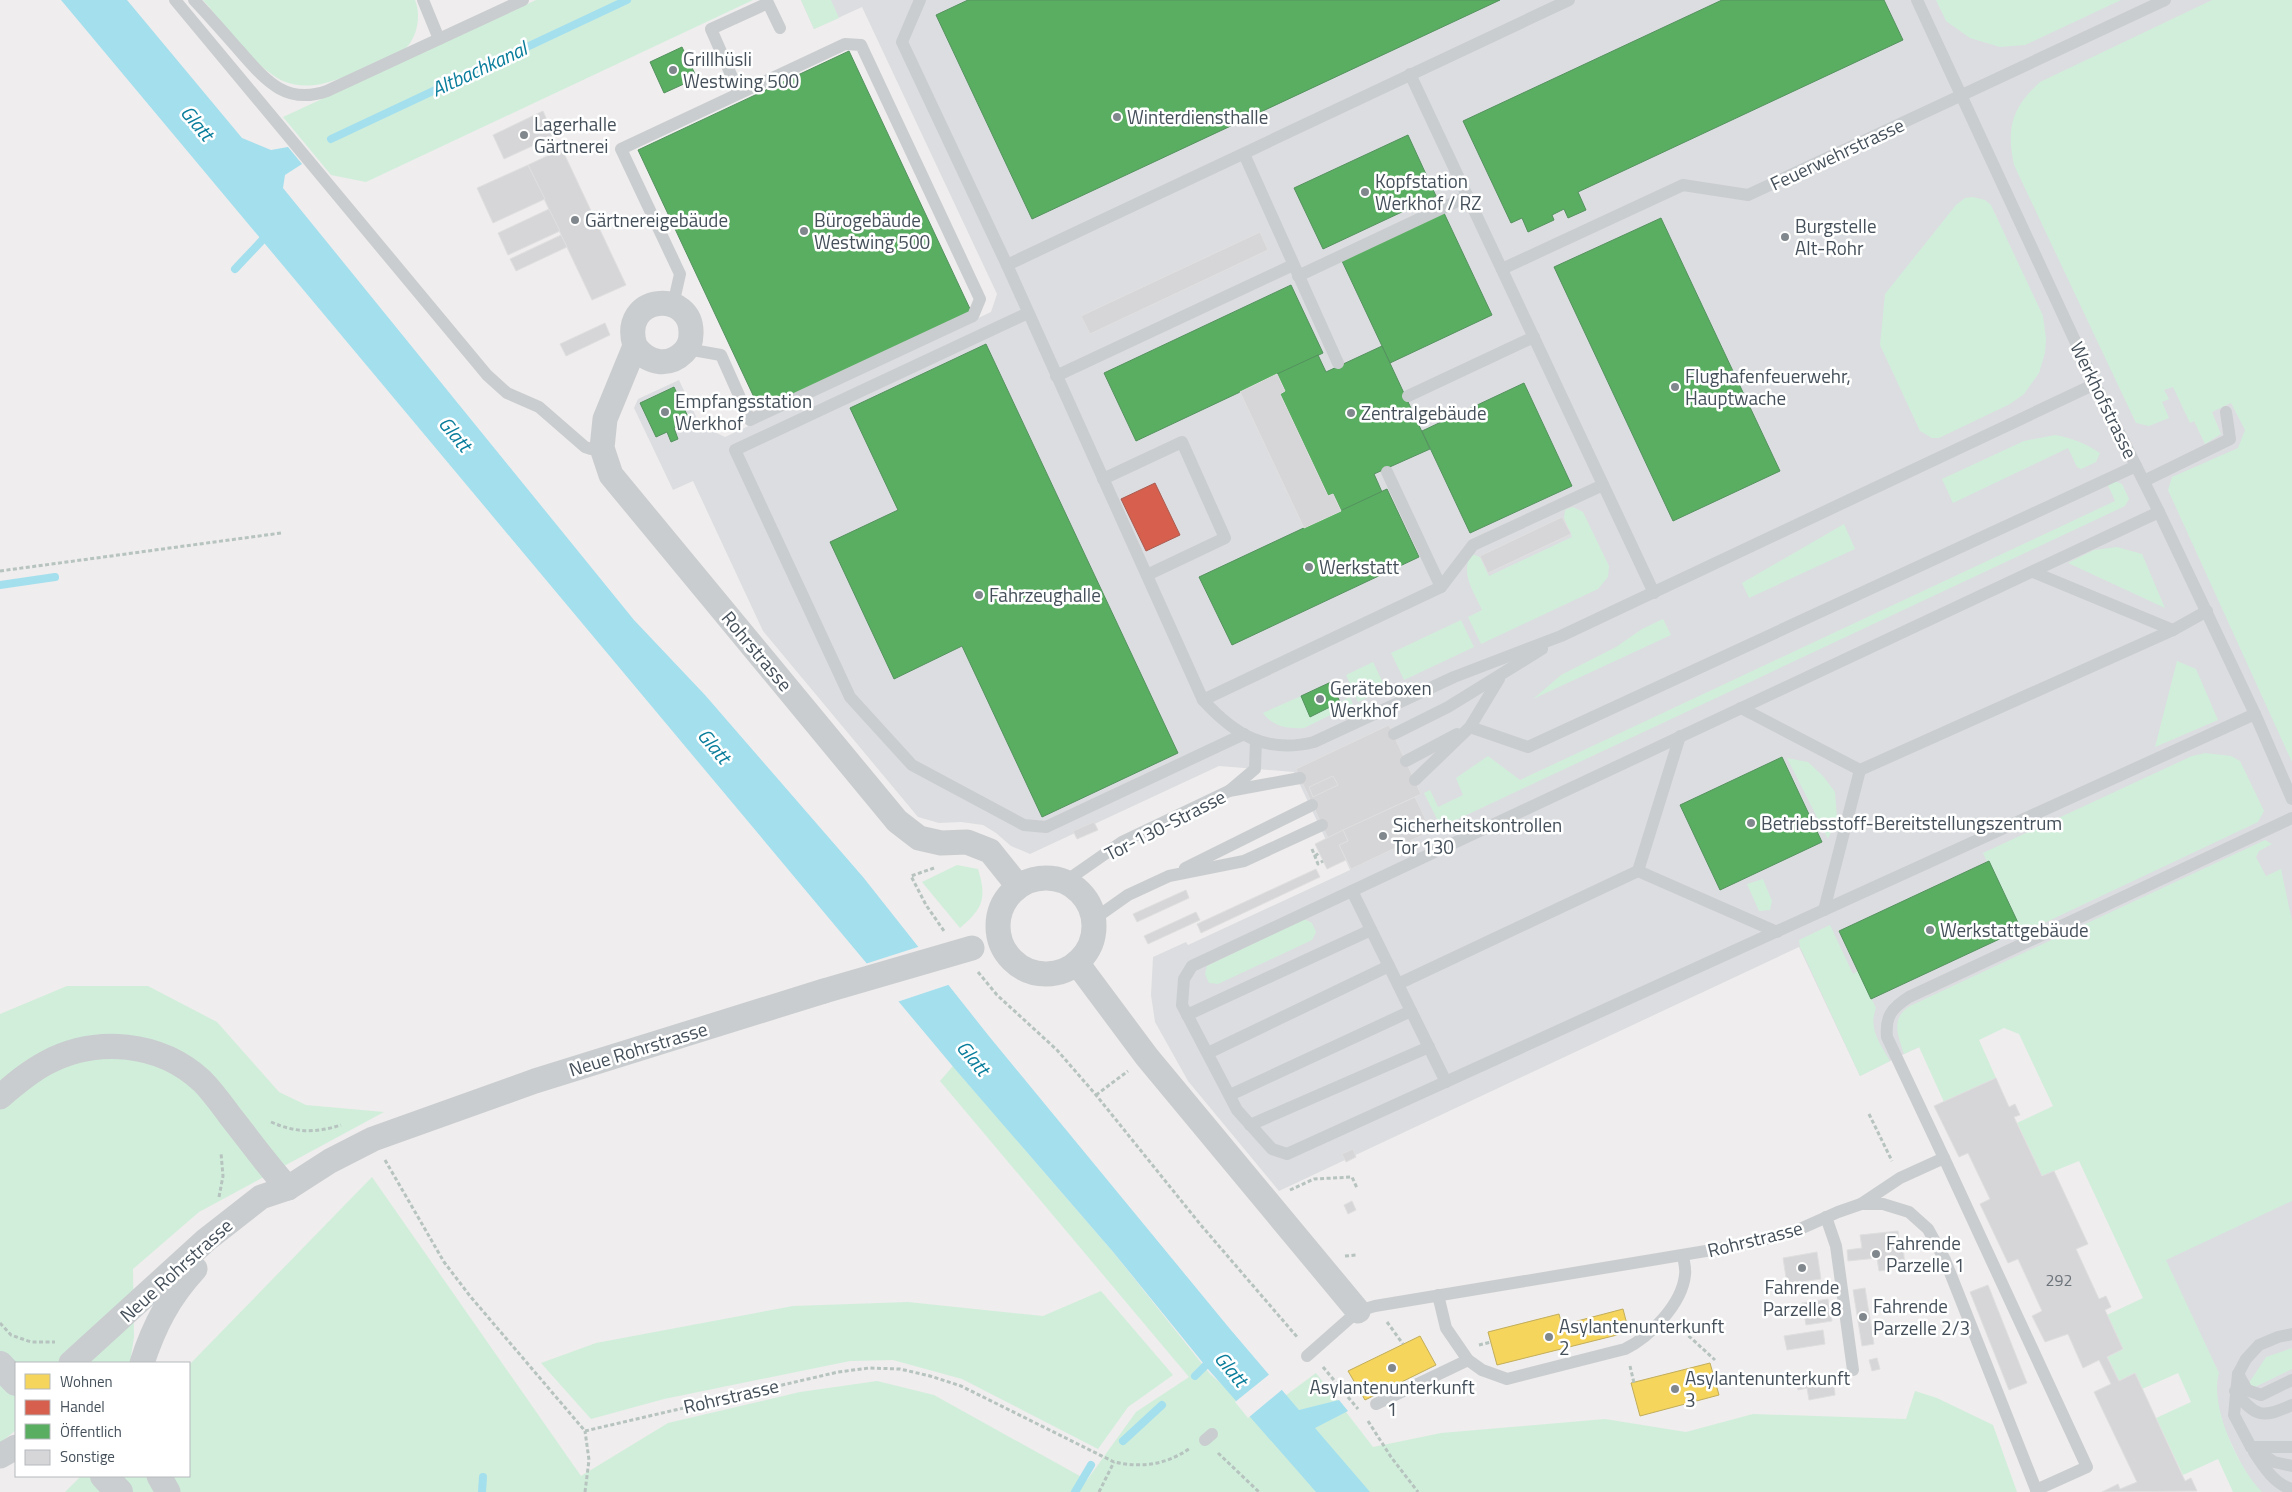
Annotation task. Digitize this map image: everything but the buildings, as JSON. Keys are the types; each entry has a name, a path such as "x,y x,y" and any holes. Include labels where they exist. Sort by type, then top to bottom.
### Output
{"main road":[{"path":"105,1477 119,1492"}],"street":[{"name":"Rohrstrasse","path":"673,305 663,302 653,304 636,316 632,326 635,346 605,419 602,448 611,475 897,821 919,838 941,843 967,842 990,850 1018,886"},
{"path":"635,346 641,354 650,360 660,362 670,361 687,349 691,334 688,319 682,311 673,305"},
{"path":"1041,877 1054,878 1066,882 1085,896 1091,907 1094,919 1091,943 1085,955 1077,964 1065,970 1052,974 1038,974 1026,970 1010,957 1000,940 998,916 1002,904 1018,886 1041,877"},
{"name":"Neue Rohrstrasse","path":"73,1362 206,1240 261,1197 288,1188 330,1161 373,1139 535,1081 824,991 972,957 1000,940"},
{"path":"1077,964 1147,1057 1358,1311"},
{"path":"0,1097 29,1073 48,1062 84,1050 118,1046 155,1053 180,1066 202,1081 264,1161 288,1188"},
{"name":"Neue Rohrstrasse","path":"142,1362 159,1319 175,1290 207,1256 271,1208 288,1188"},
{"path":"0,1456 15,1448"},
{"path":"159,1477 168,1492"}],"lane":[{"path":"175,0 488,375 507,393 539,407 585,447 591,449 602,448"},
{"path":"194,0 265,79 278,88 296,95 312,95 327,91 522,0"},
{"path":"423,0 439,39"},
{"path":"920,0 902,42 1007,265 1203,700 1219,717 1250,737 1278,747 1314,742 1454,677 1561,636 2095,384"},
{"path":"1007,265 1569,0"},
{"name":"Werkhofstrasse","path":"1917,0 1963,95 2095,384 2160,512 2207,611 2292,799"},
{"name":"Feuerwehrstrasse","path":"1502,269 1683,185 1748,195 2165,0"},
{"path":"740,93 710,29 768,3 780,28"},
{"path":"673,305 680,274 621,149 845,44 861,45 980,299 973,316 750,420 721,355 687,349"},
{"path":"1410,74 1654,593"},
{"path":"1244,154 1338,363"},
{"path":"1056,376 1468,196"},
{"path":"1028,313 735,450 850,697 912,765 1024,825 1046,827 1250,737"},
{"path":"1408,396 1534,337"},
{"path":"2144,481 2230,438 2226,412"},
{"path":"1103,480 1182,442 1225,538 1147,575"},
{"path":"1406,761 1470,727 1528,747 2136,466"},
{"path":"1387,472 1441,587"},
{"path":"1203,700 1441,587 1473,545 1603,485"},
{"path":"2160,512 1192,966 1184,979 1182,1005 1237,1110 1272,1149 1287,1154 2255,714"},
{"path":"2033,572 2173,630"},
{"path":"1860,770 2173,630 2207,611"},
{"path":"1394,734 1448,708 1500,677 1561,636"},
{"path":"1415,780 1470,727 1500,677"},
{"path":"1741,708 1860,770"},
{"path":"1398,984 1638,872 1680,736"},
{"path":"1229,791 1255,768 1250,737"},
{"path":"1824,910 1860,770"},
{"name":"Tor-130-Strasse","path":"1066,882 1122,842 1229,791 1300,778"},
{"path":"1094,919 1128,895 1312,804"},
{"path":"2036,1491 2087,1467 1887,1037 1888,1016 1894,1007 1909,997 2292,818"},
{"path":"1169,876 1244,861 1322,825"},
{"path":"1638,872 1777,932"},
{"path":"1352,891 1446,1082"},
{"path":"1187,1014 1371,930"},
{"path":"1208,1053 1389,966"},
{"path":"1230,1095 1411,1011"},
{"path":"1250,1124 1429,1047"},
{"path":"1861,1204 1900,1178 1944,1158"},
{"name":"Rohrstrasse","path":"1309,1354 1358,1311 1402,1300 1683,1256 1791,1233 1861,1204 1883,1204 1909,1212 1928,1229 1945,1260 2036,1491"},
{"path":"1826,1217 1836,1246 1853,1370"},
{"path":"1438,1295 1446,1328 1468,1360 1482,1370 1507,1379 1625,1349 1640,1342 1666,1314 1680,1291 1685,1275 1683,1256"},
{"path":"2292,1334 2278,1337 2259,1345 2246,1359 2238,1374 2234,1415 2251,1448 2266,1470 2287,1488 2292,1489"},
{"path":"1376,1404 1468,1360"},
{"path":"2238,1374 2247,1390 2261,1395 2292,1380"},
{"path":"2235,1391 2248,1408 2259,1414 2274,1413 2292,1405"},
{"path":"2251,1448 2292,1447"},
{"path":"2251,1448 2274,1462 2292,1466"}],"path":[{"path":"0,572 281,534"},
{"path":"1310,844 1318,864 1323,861"},
{"path":"1315,856 1320,853"},
{"path":"911,876 926,905 947,935"},
{"path":"972,957 997,995 1057,1050 1309,1354"},
{"path":"1096,1095 1147,1057"},
{"path":"1870,1114 1900,1178"},
{"path":"271,1122 297,1131 310,1132 326,1130 341,1124"},
{"path":"373,1139 444,1262 470,1296 585,1431 589,1460 584,1492"},
{"path":"1287,1192 1314,1179 1352,1177 1357,1188"},
{"path":"1666,1314 1715,1360"},
{"name":"Rohrstrasse","path":"585,1431 838,1372 869,1368 900,1369 961,1386 1114,1462 1140,1466 1154,1465 1170,1460 1208,1437 1259,1492"},
{"path":"1099,1492 1114,1462"}],"shaded area":[{"path":"801,0 2292,0 2292,1492 2254,1492 2023,1000 1860,1076 1799,947 1279,1191 1188,1081 1155,1022 1151,995 1153,957 1186,942 1188,945 1350,870 1339,845 1326,840 1294,772 1219,766 1030,854 1011,846 983,825 961,822 939,823 918,817 763,631 693,481 673,490 634,408 638,399 679,380 700,425 725,437 991,312 997,294 862,7 814,29"}],"green space":[{"path":"203,0 415,0 418,18 416,31 411,42 407,47 394,55 333,81 308,86 295,85 283,81 262,67 240,45"},
{"path":"536,0 753,0 366,182 331,175 283,117"},
{"path":"801,0 831,0 839,18 814,29"},
{"path":"1936,0 2121,0 2025,45 2000,47 1970,38 1946,21"},
{"path":"2212,0 2292,0 2292,762 2168,490 2172,477 2238,448 2245,430 2231,403 2212,412 2221,434 2205,444 2194,421 2190,423 2173,387 2164,390 2169,399 2162,402 2169,418 2149,426 2136,423 2014,165 2012,152 2011,129 2013,119 2023,101 2040,82"},
{"path":"1973,197 1985,200 1991,205 2043,316 2046,339 2045,353 2039,373 2024,394 2010,404 1939,438 1932,438 1920,431 1880,345 1885,294 1956,205 1965,198"},
{"path":"2055,435 2078,441 2100,453 2096,462 2081,469 2077,467 2068,448 1953,503 1942,479 2024,441"},
{"path":"2113,480 2122,484 2129,499 2125,506 1441,827 1424,793 1430,790 1438,807 1463,795 1456,778 1488,756 1520,780 2115,501 2106,481"},
{"path":"1573,507 1583,512 1609,566 1608,577 1598,589 1481,644 1468,617 1482,610 1467,575 1468,561 1472,554 1480,557 1489,576 1572,537 1564,518 1565,510"},
{"path":"1844,524 1855,549 1749,598 1742,583"},
{"path":"2117,547 2142,554 2165,608 2068,563 2094,550"},
{"path":"1663,619 1671,635 1533,699 1561,675 1616,647 1642,629"},
{"path":"1461,620 1474,647 1404,680 1391,653"},
{"path":"2177,661 2196,669 2218,720 2155,747"},
{"path":"1373,662 1386,689 1358,702 1346,675"},
{"path":"1301,696 1310,717 1350,697 1353,704 1304,728 1281,726 1271,721 1263,713"},
{"path":"2205,753 2231,756 2240,761 2264,811 2258,822 2023,933 1989,861 1987,862 1983,853 2192,756"},
{"path":"1787,758 1808,762 1823,776 1835,792 1837,818 1828,839"},
{"path":"2265,840 2272,844 2259,851 2256,857 2266,876 2281,869 2292,921 2292,1201 2166,1260 2219,1373 2217,1387 2218,1402 2228,1436 2244,1468 2262,1492 2233,1492 2218,1459 2183,1475 2156,1418 2191,1402 2178,1373 2142,1389 2135,1373 2119,1381 2107,1357 2123,1349 2107,1315 2143,1298 2079,1161 2042,1176 2017,1123 2053,1106 2019,1034 2004,1028 1979,1040 1996,1078 1944,1102 1919,1047 1904,1054 1897,1028 1900,1016 1910,1006"},
{"path":"957,865 978,869 982,888 981,902 978,908 974,915 960,928 922,882"},
{"path":"1763,879 1772,901 1770,910 1759,911 1747,884"},
{"path":"1304,919 1312,923 1316,932 1312,940 1218,984 1209,983 1205,974 1207,966"},
{"path":"1830,925 1853,974 1858,971 1876,1008 1873,1023 1874,1029 1890,1061 1860,1076 1800,947 1799,940"},
{"path":"67,986 148,986 217,1022 279,1092 306,1105 384,1112 199,1212 133,1269 134,1337 130,1362 15,1362 15,1431 0,1443 0,1014"},
{"path":"953,1066 1114,1253 1210,1374 1258,1416 1316,1373 1373,1447 1441,1433 1605,1419 1686,1432 1753,1414 1906,1419 1915,1391 1937,1398 1993,1425 2017,1492 65,1492 80,1477 190,1477 190,1364 372,1177 581,1476 668,1423 800,1392 877,1381 934,1395 1087,1480 1136,1412 1189,1377 940,1081"},
{"path":"1101,1291 1173,1375 1128,1407 1098,1449 962,1379 893,1360 850,1361 664,1399 591,1419 541,1363 596,1343 793,1306 908,1302 1043,1316"},
{"path":"2292,1348 2292,1369 2253,1388 2249,1383 2266,1357"}],"water":[{"name":"Glatt","path":"61,0 127,0 242,138 271,150 288,147 302,164 285,175 283,188 634,620 705,695 863,877 988,1035 1299,1410 1339,1400 1348,1411 1315,1428 1370,1492 1316,1492 1208,1369 1114,1253 955,1069"}],"pier":[{"path":"921,946 951,984 897,1002 865,964"},
{"path":"1271,1373 1284,1388 1248,1418 1235,1402"}],"waterway":[{"name":"Altbachkanal","path":"331,139 627,0"},
{"path":"235,269 268,234"},
{"path":"0,585 55,577"},
{"name":"Glatt","path":"1195,1376 1213,1358"},
{"path":"1123,1441 1162,1405"},
{"path":"1075,1492 1091,1465"},
{"path":"482,1492 483,1477"}],"place":[{"name":"Grillhüsli Westwing 500","path":"673,70"},
{"name":"Winterdiensthalle","path":"1117,117"},
{"name":"Lagerhalle Gärtnerei","path":"524,135"},
{"name":"Kopfstation Werkhof / RZ","path":"1365,192"},
{"name":"Gärtnereigebäude","path":"575,220"},
{"name":"Bürogebäude Westwing 500","path":"804,231"},
{"name":"Burgstelle Alt-Rohr","path":"1785,237"},
{"name":"Flughafenfeuerwehr, Hauptwache","path":"1675,387"},
{"name":"Empfangsstation Werkhof","path":"665,412"},
{"name":"Zentralgebäude","path":"1351,413"},
{"name":"Werkstatt","path":"1309,567"},
{"name":"Fahrzeughalle","path":"979,595"},
{"name":"Geräteboxen Werkhof","path":"1320,699"},
{"name":"Betriebsstoff-Bereitstellungszentrum","path":"1751,823"},
{"name":"Sicherheitskontrollen Tor 130","path":"1383,836"},
{"name":"Werkstattgebäude","path":"1930,930"},
{"name":"Fahrende Parzelle 1","path":"1876,1254"},
{"name":"Fahrende Parzelle 8","path":"1802,1268"},
{"name":"Fahrende Parzelle 2/3","path":"1863,1317"},
{"name":"Asylantenunterkunft 2","path":"1549,1337"},
{"name":"Asylantenunterkunft 1","path":"1392,1368"},
{"name":"Asylantenunterkunft 3","path":"1675,1389"}]}
